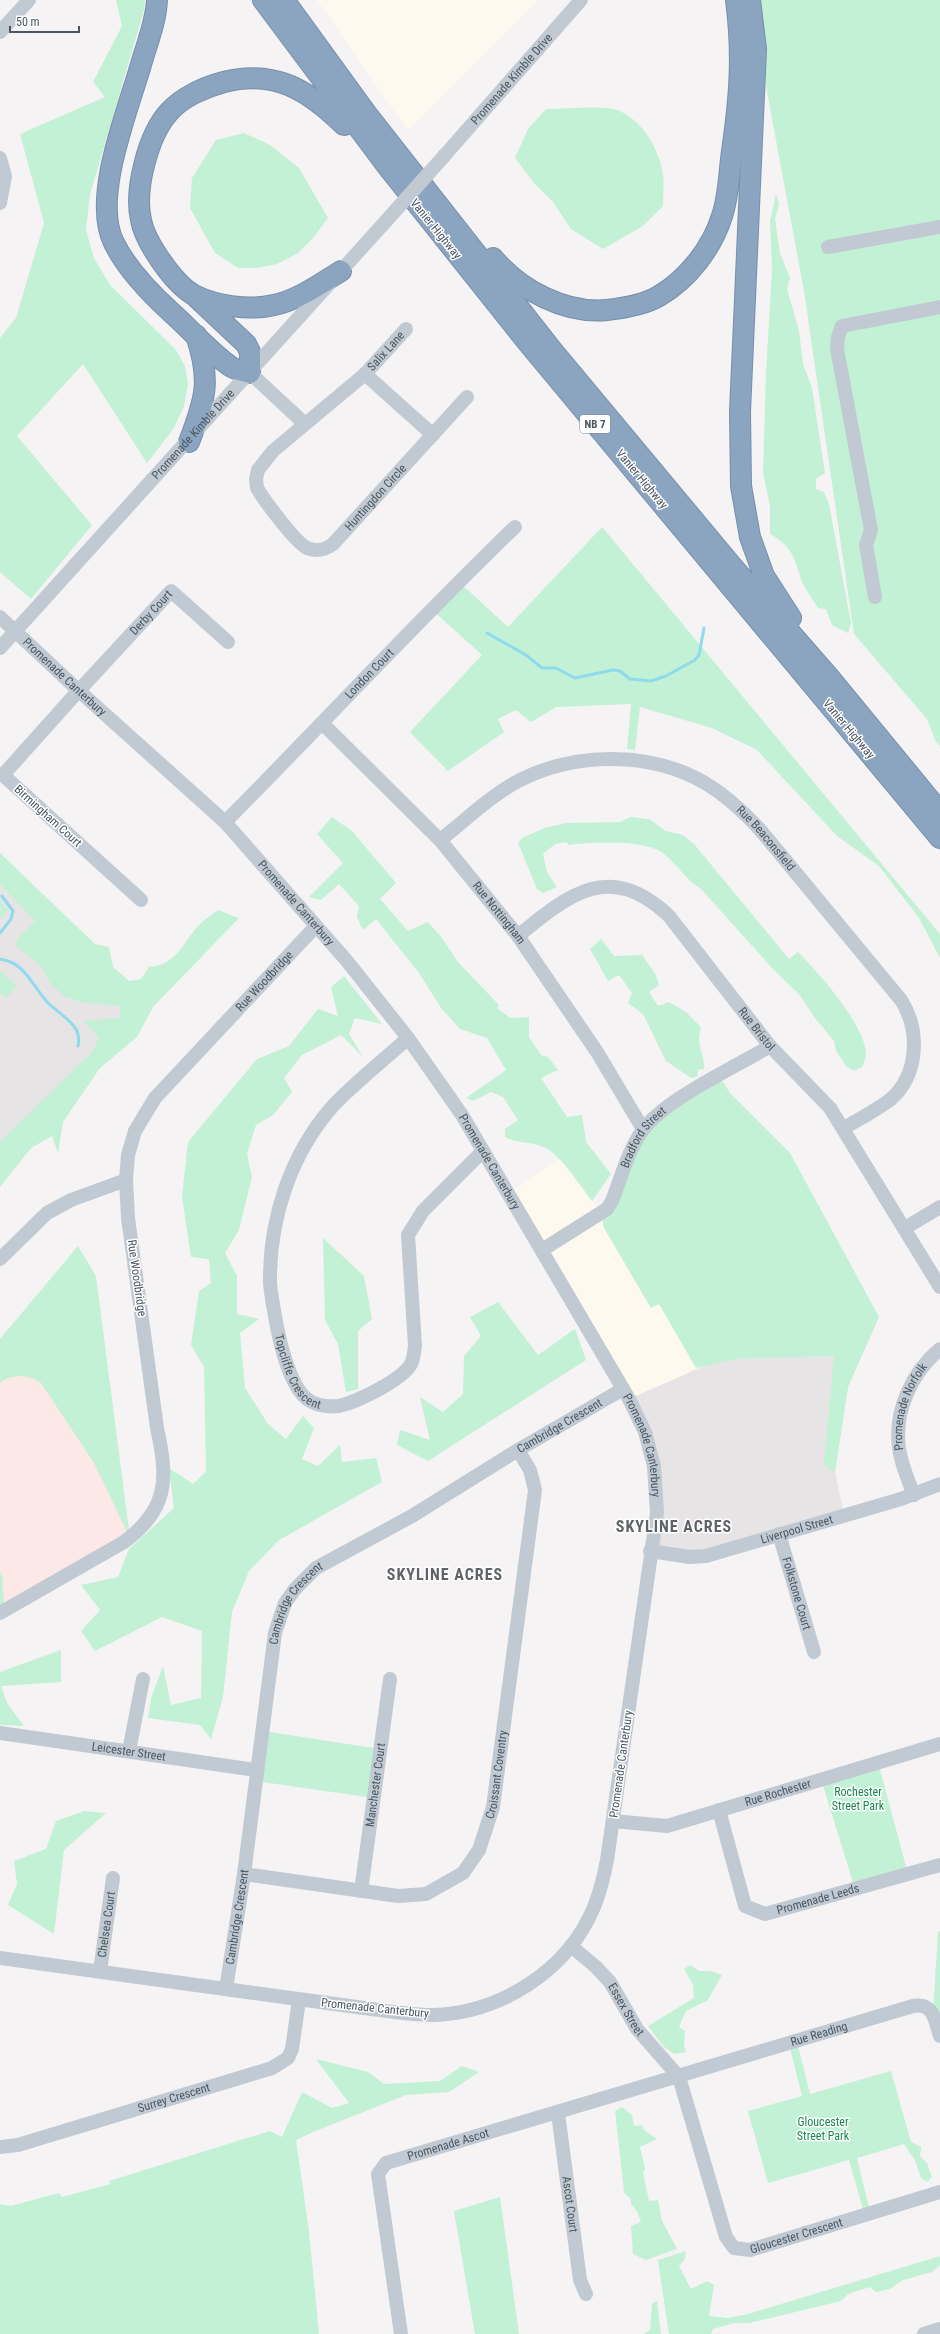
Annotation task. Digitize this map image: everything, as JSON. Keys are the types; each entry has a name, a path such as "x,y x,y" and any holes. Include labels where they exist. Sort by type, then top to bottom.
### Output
{"highway":[{"path":"157,0 156,12 114,154 108,184 107,214 113,243 136,275 167,308 231,367 250,373 250,352 246,344 164,266 152,249 141,220 139,191 145,161 155,134 169,112 192,94 214,84 240,78 264,78 293,85 327,108 387,166"},
{"name":"Vanier Highway","path":"263,0 387,166 528,343 940,838"},
{"name":"Vanier Highway","path":"284,0 366,113 552,350 732,566 829,677 940,812"},
{"path":"366,113 500,267 525,286 555,303 563,305 594,311 628,307 659,296 690,271 710,244 722,216 738,113 742,71 740,31 736,0"},
{"path":"750,0 756,49 740,412 741,486 750,537 764,576 829,677"},
{"path":"194,294 228,305 252,307 274,305 295,298 341,271"},
{"path":"189,442 201,412 205,393 206,374 202,353 195,333"}],"street":[{"path":"0,31 29,0"},
{"name":"Promenade Kimble Drive","path":"0,648 189,442 581,1"},
{"path":"0,158 5,176 0,203"},
{"path":"828,247 940,227"},
{"path":"876,597 866,545 871,530 838,349 838,337 842,326 940,307"},
{"name":"Salix Lane","path":"365,374 406,329"},
{"path":"250,373 305,424"},
{"path":"365,374 433,435"},
{"name":"Huntingdon Circle","path":"365,374 262,462 256,479 257,488 262,496 302,544 315,550 322,550 333,544 467,398"},
{"name":"London Court","path":"225,822 452,587 515,527"},
{"name":"Derby Court","path":"78,690 171,591 228,642"},
{"name":"Promenade Canterbury","path":"0,617 78,690 225,822 316,926 408,1038 462,1115 623,1389 645,1432 654,1466 657,1513 650,1550 613,1821 602,1884 594,1908 571,1946 540,1977 515,1993 487,2005 461,2012 433,2015 406,2014 299,2000 0,1958"},
{"name":"Birmingham Court","path":"78,690 4,775 141,900"},
{"name":"Rue Nottingham","path":"322,723 440,840 518,936 597,1052 643,1129"},
{"name":"Rue Beaconsfield","path":"440,840 500,791 520,780 557,766 583,761 630,760 645,762 681,772 716,790 738,807 762,832 901,1000 912,1022 914,1049 904,1081 890,1099 844,1128"},
{"name":"Rue Bristol","path":"518,936 560,903 589,889 621,888 649,898 669,916 770,1046 830,1108 844,1128 940,1287"},
{"name":"Rue Woodbridge","path":"0,1613 130,1538 141,1529 154,1513 161,1495 164,1461 157,1428 128,1218 126,1180 128,1155 135,1131 155,1098 316,926"},
{"name":"Topcliffe Crescent","path":"408,1038 332,1107 302,1151 280,1198 272,1253 270,1284 278,1333 285,1358 297,1388 308,1400 324,1406 340,1405 389,1384 411,1364 415,1346 408,1235 423,1211 483,1151"},
{"name":"Bradford Street","path":"542,1250 607,1209 612,1201 636,1140 643,1129 664,1108 770,1046"},
{"path":"0,1259 47,1212 71,1200 126,1180"},
{"path":"905,1228 940,1207"},
{"name":"Promenade Norfolk","path":"914,1495 899,1448 899,1425 908,1392 915,1378 932,1355 940,1349"},
{"name":"Cambridge Crescent","path":"226,1989 244,1874 256,1770 275,1633 285,1602 295,1589 316,1568 412,1516 518,1450 623,1389"},
{"name":"Croissant Coventry","path":"244,1874 398,1896 426,1894 463,1873 479,1850 493,1807 535,1490 530,1470 518,1450"},
{"name":"Liverpool Street","path":"650,1550 690,1557 706,1556 914,1495 940,1484"},
{"name":"Folkstone Court","path":"779,1534 814,1652"},
{"path":"130,1751 143,1679"},
{"name":"Manchester Court","path":"361,1891 390,1679"},
{"name":"Leicester Street","path":"0,1733 256,1770"},
{"name":"Rue Rochester","path":"613,1821 667,1826 940,1744"},
{"name":"Promenade Leeds","path":"719,1810 745,1906 764,1914 940,1865"},
{"name":"Chelsea Court","path":"100,1971 113,1878"},
{"name":"Essex Street","path":"571,1946 596,1967 610,1982 637,2029 679,2076"},
{"name":"Surrey Crescent","path":"0,2147 18,2145 281,2064 288,2058 292,2049 299,2000"},
{"name":"Rue Reading","path":"679,2076 920,2004 933,2012 940,2036"},
{"name":"Promenade Ascot","path":"401,2334 378,2174 386,2163 679,2076"},
{"name":"Gloucester Crescent","path":"679,2076 726,2237 734,2248 750,2250 940,2192"},
{"name":"Ascot Court","path":"558,2113 580,2280 586,2294"},
{"path":"924,2334 940,2329"}],"shaded area":[{"path":"317,0 539,0 408,131"},
{"path":"0,874 128,1010 92,1052 0,1149"},
{"path":"559,1159 602,1213 603,1226 650,1308 659,1304 696,1368 681,1377 629,1399 508,1194"},
{"path":"65,1275 130,1538 0,1613 0,1348"},
{"path":"834,1356 848,1387 835,1472 844,1516 706,1556 650,1551 654,1466 629,1399 711,1363 736,1359"}],"green space":[{"path":"116,0 145,0 144,10 90,195 86,230 94,258 110,285 176,350 185,366 188,384 184,406 174,428 147,463 83,364 17,436 92,525 31,599 0,572 0,338 16,318 44,223 20,134 105,97 93,82 122,26"},
{"path":"750,0 940,0 940,746 935,740 927,719 854,634 804,291"},
{"path":"592,107 617,110 626,114 642,128 654,146 663,175 663,206 643,226 603,249 571,229 553,202 534,183 515,158 528,129 546,109"},
{"path":"244,133 270,145 299,168 328,218 314,237 298,253 277,264 257,268 238,268 215,253 190,208 192,178 216,140"},
{"path":"776,194 779,204 775,219 780,253 790,278 787,289 799,331 803,364 812,388 825,473 816,479 816,489 824,492 829,504 851,623 848,633 832,625 826,609 818,608 803,584 795,561 789,550 784,544 770,534 770,506 763,472 766,373 772,269 770,221"},
{"path":"602,527 940,934 940,958 919,918 879,866 837,836 757,750 712,728 640,707 635,750 627,749 631,704 556,707 531,722 516,710 498,719 504,732 448,771 410,732 482,655 431,609 458,581 508,627"},
{"path":"332,817 352,831 396,883 380,899 408,931 428,922 442,938 458,962 499,1005 497,1008 510,1018 529,1017 529,1037 541,1055 548,1057 558,1070 541,1078 567,1117 582,1115 586,1142 611,1174 592,1201 562,1162 548,1149 505,1137 505,1129 518,1120 503,1097 491,1092 473,1101 466,1098 506,1070 487,1038 460,1029 441,1008 419,973 376,919 363,930 357,917 359,906 339,884 321,900 309,897 343,863 317,834"},
{"path":"630,817 649,819 666,831 683,835 694,844 789,959 798,952 807,961 839,999 857,1027 863,1040 866,1052 862,1067 854,1071 847,1067 836,1051 834,1041 815,1018 799,994 773,969 701,889 691,881 669,858 656,849 618,843 568,845 567,842 555,844 543,854 547,872 557,887 543,893 537,889 518,843 522,838 545,828 566,823 620,822"},
{"path":"0,853 95,944 109,947 113,967 129,981 141,979 149,967 167,962 179,951 200,924 218,910 239,918 153,1007 137,1037 100,1068 63,1122 58,1153 52,1136 31,1148 0,1187 0,1142 92,1052 99,1038 84,1021 120,1018 120,1006 81,1002 66,997 51,985 42,967 15,945 19,937 35,921 0,884"},
{"path":"0,902 9,910 0,919"},
{"path":"601,939 614,956 642,955 656,975 659,985 649,992 658,1006 669,1002 686,1012 701,1027 699,1040 704,1069 698,1070 697,1077 691,1078 666,1061 643,1014 628,1003 632,993 619,975 608,981 590,949"},
{"path":"0,970 17,986 6,998 0,993"},
{"path":"344,976 382,1024 355,1018 349,1034 363,1057 341,1035 302,1055 284,1078 292,1092 273,1115 256,1125 247,1154 252,1177 239,1230 225,1253 237,1276 237,1314 259,1319 240,1333 245,1388 268,1424 286,1439 303,1416 314,1428 302,1459 318,1466 340,1445 342,1462 376,1458 382,1482 279,1540 249,1571 232,1612 223,1697 211,1739 200,1725 148,1718 151,1698 163,1666 171,1705 201,1698 202,1631 162,1617 95,1651 81,1631 100,1610 81,1585 118,1577 129,1549 174,1508 169,1468 193,1484 206,1472 204,1367 191,1345 199,1291 211,1283 209,1259 191,1257 182,1196 188,1142 257,1059 289,1046 318,1009 338,1016 331,987"},
{"path":"718,1074 730,1093 790,1153 879,1317 848,1387 835,1472 828,1469 824,1462 834,1356 736,1359 696,1368 659,1304 651,1308 603,1226 602,1213 637,1139"},
{"path":"323,1238 364,1276 372,1319 358,1331 358,1389 346,1392 338,1344 325,1320"},
{"path":"78,1246 96,1276 130,1538 94,1463 41,1383 31,1378 15,1376 0,1383 0,1339"},
{"path":"498,1302 538,1355 575,1329 586,1360 428,1461 397,1445 400,1430 430,1440 420,1397 443,1412 463,1394 464,1356 481,1336 470,1317"},
{"path":"0,1572 3,1578 2,1584 5,1610 0,1613"},
{"path":"61,1650 61,1682 1,1686 7,1703 24,1726 0,1725 0,1672"},
{"path":"269,1732 374,1748 367,1797 262,1782"},
{"name":"Rochester Street Park","path":"878,1762 908,1874 855,1889 821,1779"},
{"path":"84,1811 106,1813 64,1850 54,1934 8,1905 17,1884 14,1861 46,1849 56,1821"},
{"path":"940,1931 940,2036 933,2012 938,1932"},
{"path":"690,1965 699,1971 711,1971 722,1975 708,2000 686,2011 679,2027 685,2031 684,2044 686,2052 674,2054 663,2046 648,2026 694,1998 693,1985 684,1969"},
{"name":"Gloucester Street Park","path":"798,2046 810,2094 891,2071 911,2142 921,2147 920,2156 927,2163 932,2177 927,2182 921,2178 915,2160 904,2144 857,2158 869,2207 863,2209 849,2160 768,2183 748,2111 802,2096 790,2048"},
{"path":"316,2059 368,2072 384,2084 440,2081 462,2066 479,2072 449,2092 406,2095 296,2140 309,2231 319,2334 0,2334 0,2204 11,2206 59,2193 62,2197 111,2184 109,2181 270,2131 282,2137 302,2092 332,2108 349,2103"},
{"path":"622,2107 632,2115 634,2126 642,2125 644,2130 657,2139 640,2147 645,2169 643,2173 649,2201 658,2200 662,2221 677,2249 646,2260 633,2254 631,2226 641,2222 637,2211 631,2204 631,2199 624,2193 615,2111"},
{"path":"500,2197 519,2334 475,2334 454,2211"},
{"path":"686,2251 685,2259 679,2266 691,2289 707,2281 714,2285 709,2316 728,2318 748,2314 940,2256 940,2265 932,2272 903,2280 890,2289 876,2292 870,2287 848,2294 841,2301 749,2323 734,2323 713,2329 711,2334 669,2334 658,2260"},
{"path":"657,2301 661,2334 644,2334 650,2330 652,2304"}],"waterway":[{"path":"487,633 526,655 542,668 556,668 575,678 613,670 620,671 630,679 651,681 666,676 695,660 699,655 704,628"},
{"path":"0,933 11,919 13,911 2,896"},
{"path":"0,959 9,961 22,970 48,1003 71,1023 78,1033 78,1046"}],"district":[{"name":"SKYLINE ACRES","path":"674,1526"},
{"name":"SKYLINE ACRES","path":"445,1574"}]}
